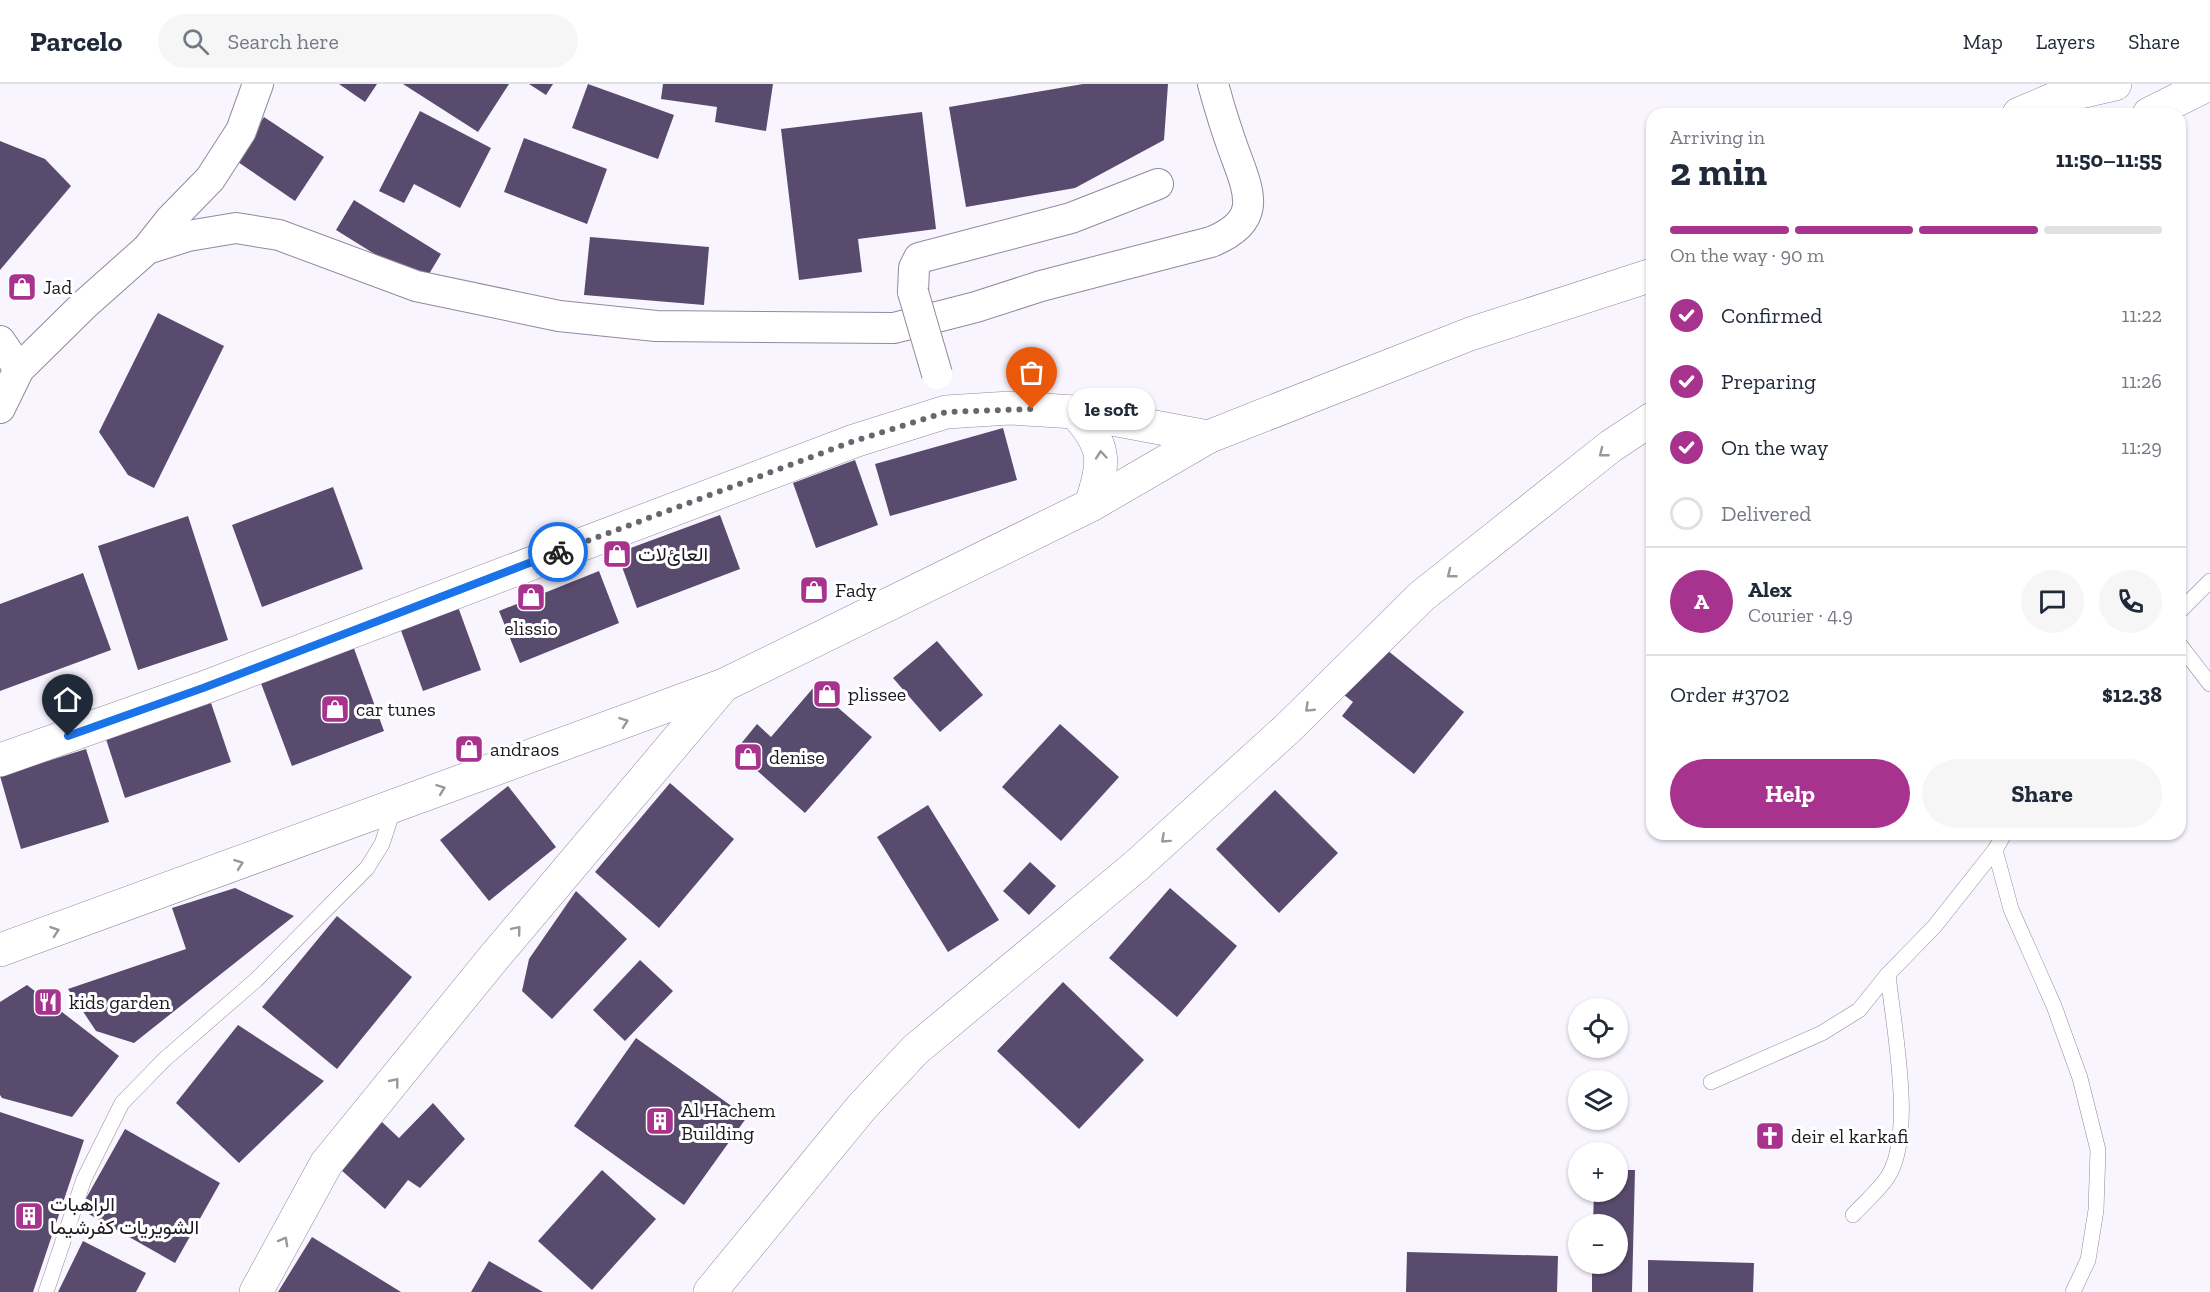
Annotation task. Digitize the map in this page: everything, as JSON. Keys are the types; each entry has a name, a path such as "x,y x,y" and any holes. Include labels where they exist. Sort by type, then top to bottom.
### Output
{"street":[{"path":"0,408 19,369 84,305 147,249 226,157 241,131 258,84"},
{"path":"147,249 188,236 236,228 279,235 416,286 559,316 656,326 894,328 976,307 1041,286 1211,242 1239,227 1247,214 1249,190 1213,84"},
{"path":"2033,108 2059,97 2115,84"},
{"path":"2162,108 2209,84"},
{"path":"946,412 913,292 914,268 919,258 1071,218 1158,184"},
{"path":"0,950 724,685 1091,505 1208,437 1470,334 1646,277"},
{"path":"0,341 19,369"},
{"path":"0,760 203,688 854,441 946,412 1010,408 1075,412 1208,437"},
{"path":"1075,412 1093,431 1100,445 1103,460 1091,505"},
{"path":"710,1292 861,1108 915,1050 1136,866 1287,729 1422,596 1611,446 1646,423"},
{"path":"256,1292 326,1164 517,929 724,685"}],"lane":[{"path":"2186,605 2210,581"},
{"path":"2186,653 2210,684"},
{"path":"46,1292 84,1179 122,1103 165,1059 256,980 367,868 382,844 394,807"},
{"path":"1711,1082 1822,1033 1859,1010 1888,974 1934,927 2001,840"},
{"path":"1995,850 2012,909 2054,1006 2080,1078 2098,1149 2096,1210 2090,1250 2088,1260 2073,1292"},
{"path":"1852,1215 1888,1177 1899,1142 1902,1106 1888,974"}],"building":[{"path":"339,84 377,84 365,102"},
{"path":"403,84 509,84 478,132"},
{"path":"529,84 553,84 546,95"},
{"path":"588,84 674,115 658,159 572,128"},
{"path":"663,84 773,84 766,131 715,122 717,107 661,99"},
{"path":"1083,84 1168,84 1164,140 1075,188 966,207 949,107"},
{"path":"420,111 491,148 460,208 414,184 404,203 379,191"},
{"path":"922,112 936,229 858,239 862,272 799,280 781,129"},
{"path":"264,117 324,157 295,201 235,160"},
{"path":"524,138 607,169 587,224 504,192"},
{"path":"0,141 45,159 71,186 0,270"},
{"path":"354,200 441,254 423,284 336,230"},
{"path":"590,237 709,247 704,305 584,295"},
{"path":"158,313 224,346 154,488 128,475 99,432"},
{"path":"1003,428 1017,480 890,516 875,464"},
{"path":"855,460 878,525 816,548 793,483"},
{"path":"333,487 363,569 262,607 232,525"},
{"path":"720,515 740,569 637,608 617,553"},
{"path":"188,516 228,640 138,670 98,546"},
{"path":"599,571 619,623 520,663 499,611"},
{"path":"83,573 111,650 0,691 0,604"},
{"path":"457,604 481,670 423,691 399,625"},
{"path":"937,641 983,695 940,732 893,678"},
{"path":"1377,642 1464,712 1414,774 1342,716 1353,702 1338,690"},
{"path":"352,643 384,731 292,766 259,678"},
{"path":"814,687 872,737 805,813 735,751 757,724 771,737"},
{"path":"211,703 231,762 125,798 106,739"},
{"path":"1060,724 1119,777 1061,841 1002,787"},
{"path":"86,749 109,822 21,849 0,776"},
{"path":"670,783 734,839 659,928 595,872"},
{"path":"508,786 556,847 489,901 440,840"},
{"path":"1275,790 1338,853 1279,913 1216,849"},
{"path":"928,805 999,920 948,952 877,837"},
{"path":"1030,862 1056,886 1029,915 1003,891"},
{"path":"235,888 294,916 134,1043 96,1031 68,989 186,949 172,908"},
{"path":"1170,888 1237,946 1177,1017 1109,958"},
{"path":"576,891 627,939 552,1019 522,991 529,959"},
{"path":"337,916 412,977 337,1069 262,1007"},
{"path":"640,960 673,991 625,1041 593,1010"},
{"path":"1063,982 1144,1060 1079,1129 997,1051"},
{"path":"27,985 119,1056 72,1117 2,1098 0,1095 0,1002"},
{"path":"238,1025 324,1081 239,1163 176,1103"},
{"name":"Al Hachem Building","path":"636,1038 747,1117 684,1205 574,1126"},
{"path":"433,1103 465,1139 420,1188 408,1180 385,1209 340,1169 382,1122 399,1138"},
{"name":"الراهبات الشويريات كفرشيما","path":"0,1112 84,1140 33,1292 0,1292"},
{"path":"125,1129 220,1183 175,1263 80,1209"},
{"path":"602,1170 656,1219 592,1290 538,1241"},
{"path":"1628,1170 1635,1170 1632,1292 1592,1292 1592,1274 1628,1274 1628,1214 1593,1214 1594,1202 1628,1202"},
{"path":"312,1237 401,1292 278,1292"},
{"path":"83,1241 146,1273 136,1292 58,1292"},
{"path":"1407,1252 1558,1256 1557,1292 1406,1292"},
{"path":"1648,1260 1754,1263 1753,1292 1648,1292"},
{"path":"489,1261 543,1292 471,1292"}],"way so far":[{"path":"558,552 854,441 946,412 1032,409"}],"place":[{"name":"Jad","path":"22,287"},
{"name":"le soft","path":"1032,409"},
{"name":"العائﻻت","path":"617,554"},
{"name":"Fady","path":"814,590"},
{"name":"elissio","path":"531,597"},
{"name":"plissee","path":"827,694"},
{"name":"car tunes","path":"335,709"},
{"name":"andraos","path":"469,749"},
{"name":"denise","path":"748,757"},
{"name":"kids garden","path":"48,1002"},
{"name":"Al Hachem Building","path":"660,1121"},
{"name":"deir el karkafi","path":"1770,1136"},
{"name":"الراهبات الشويريات كفرشيما","path":"29,1216"}],"route":[{"path":"68,736 203,688 558,552"}]}
